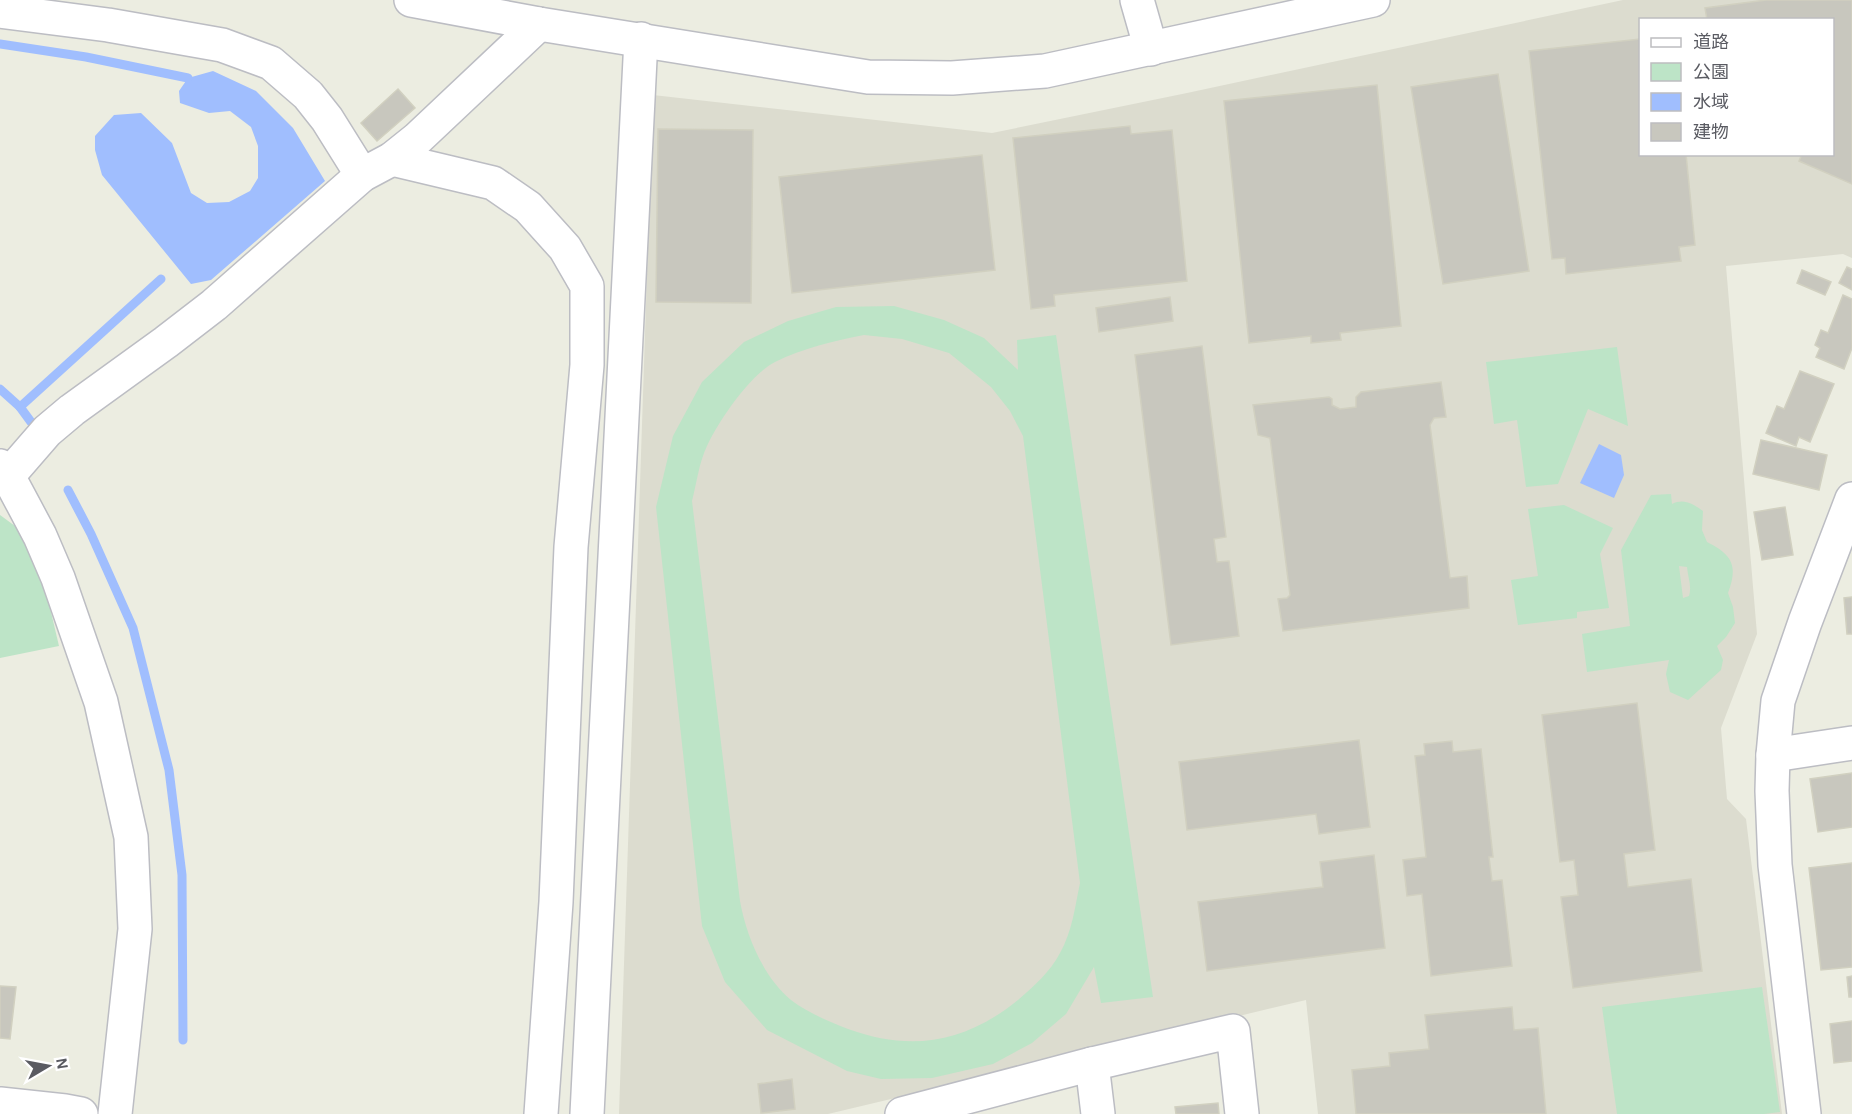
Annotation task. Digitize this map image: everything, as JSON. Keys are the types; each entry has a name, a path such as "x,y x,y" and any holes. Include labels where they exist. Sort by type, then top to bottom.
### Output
{"street":[{"path":"411,0 539,24 868,77 952,78 1045,71 1151,49 1240,13 1373,0"},
{"path":"1137,0 1151,49"},
{"path":"0,11 108,25 222,45 271,63 315,103 362,175"},
{"path":"115,1114 135,929 131,837 101,702 58,578 40,536 4,471 72,410 214,305 362,175 392,159 417,139 539,24"},
{"path":"587,1114 641,39"},
{"path":"392,159 493,183 528,207 565,248 587,286 587,365 571,547 556,902 541,1114"},
{"path":"1804,1114 1776,865 1772,791 1773,755 1778,700 1852,499"},
{"path":"1773,755 1852,743"},
{"path":"902,1114 1092,1064 1233,1031 1242,1114"},
{"path":"1092,1064 1098,1114"},
{"path":"0,1104 81,1114"}],"shaded area":[{"path":"1623,0 1852,0 1852,258 1843,254 1726,266 1757,634 1721,728 1727,799 1746,819 1782,1114 1318,1114 1306,1000 828,1114 619,1114 653,95 992,133"}],"green space":[{"path":"894,306 944,320 984,338 1018,370 1017,340 1056,335 1153,997 1101,1003 1094,967 1066,1014 1032,1043 993,1064 932,1078 881,1079 847,1071 767,1030 725,982 702,926 656,507 673,436 702,382 744,342 788,321 836,307","holes":["864,335 902,339 949,353 991,387 1010,411 1023,436 1080,883 1073,919 1064,945 1056,960 1036,984 998,1015 978,1026 958,1034 916,1041 871,1036 848,1029 804,1009 781,991 772,980 751,941 740,901 692,501 701,461 715,432 733,403 765,368 796,353 853,337"]},
{"path":"1617,347 1628,426 1588,409 1558,484 1526,487 1517,420 1494,424 1486,362"},
{"path":"1671,494 1672,504 1684,502 1703,511 1702,530 1707,542 1728,557 1733,568 1728,593 1735,623 1717,646 1723,660 1721,670 1688,700 1670,692 1666,674 1669,660 1587,672 1582,634 1630,626 1621,550 1651,495","holes":["1679,566 1687,567 1690,592 1689,596 1683,598"]},
{"path":"1564,505 1613,528 1600,554 1609,608 1577,612 1577,618 1518,625 1511,580 1538,576 1528,509"},
{"path":"0,515 34,540 59,646 0,658"},
{"path":"1762,987 1780,1112 1764,1114 1617,1114 1602,1007"}],"water":[{"path":"213,71 256,91 293,128 325,181 211,280 191,284 102,175 95,150 95,136 114,115 141,113 172,143 191,193 207,203 229,202 250,191 258,178 258,146 251,127 230,111 209,113 180,103 179,91 188,78"},
{"path":"1599,444 1621,455 1624,475 1614,498 1580,483"}],"building":[{"path":"1766,0 1852,0 1852,184 1799,161 1801,156 1834,156 1834,18 1707,18 1705,8"},
{"path":"1639,39 1639,156 1686,156 1695,245 1679,247 1681,261 1566,274 1565,258 1552,259 1529,51"},
{"path":"1498,74 1529,271 1443,284 1411,87"},
{"path":"1377,85 1401,326 1340,333 1341,340 1311,343 1311,336 1249,343 1224,101"},
{"path":"398,89 415,108 377,141 361,123"},
{"path":"1130,126 1131,134 1172,130 1187,281 1054,295 1055,306 1031,309 1013,138"},
{"path":"658,129 753,130 751,303 656,302"},
{"path":"982,155 995,270 792,293 779,177"},
{"path":"1847,267 1852,269 1852,290 1839,283"},
{"path":"1802,270 1831,282 1825,295 1797,283"},
{"path":"1843,295 1852,299 1852,348 1844,369 1816,357 1820,348 1815,345 1821,330 1828,333"},
{"path":"1170,297 1173,321 1099,332 1096,308"},
{"path":"1202,346 1226,537 1214,539 1217,562 1229,561 1239,636 1171,645 1135,355"},
{"path":"1800,371 1834,384 1810,442 1799,437 1796,446 1766,433 1777,406 1784,409"},
{"path":"1441,382 1446,417 1434,418 1430,425 1450,578 1467,576 1469,608 1283,631 1278,599 1287,598 1290,595 1270,438 1258,435 1253,405 1329,397 1332,399 1332,405 1340,409 1356,407 1356,397 1361,392"},
{"path":"1761,440 1827,455 1819,490 1753,474"},
{"path":"1785,507 1793,555 1762,560 1754,512"},
{"path":"1852,597 1852,634 1847,634 1844,598"},
{"path":"1637,703 1655,850 1624,854 1628,887 1691,879 1702,971 1573,988 1561,897 1578,895 1574,860 1560,862 1542,715"},
{"path":"1359,740 1370,827 1319,834 1316,814 1187,830 1179,762"},
{"path":"1452,741 1453,752 1481,749 1493,857 1489,857 1492,881 1502,880 1512,966 1431,976 1422,894 1407,896 1403,860 1426,857 1415,756 1425,755 1424,744"},
{"path":"1852,773 1852,827 1818,832 1810,779"},
{"path":"1374,855 1385,948 1207,971 1198,902 1323,887 1320,862"},
{"path":"1852,863 1852,967 1821,970 1809,868"},
{"path":"1852,976 1852,997 1849,997 1847,977"},
{"path":"0,986 16,987 10,1039 0,1038"},
{"path":"1512,1007 1514,1030 1538,1028 1546,1114 1356,1114 1352,1070 1390,1066 1389,1053 1429,1049 1425,1015"},
{"path":"1852,1021 1852,1061 1834,1063 1830,1024"},
{"path":"792,1079 795,1109 761,1113 758,1084"},
{"path":"1218,1103 1219,1114 1176,1114 1175,1107"}],"waterway":[{"path":"0,44 86,57 188,78"},
{"path":"0,389 20,407 161,279"},
{"path":"20,407 31,422"},
{"path":"68,490 91,534 133,628 169,770 182,875 183,1040"}]}
